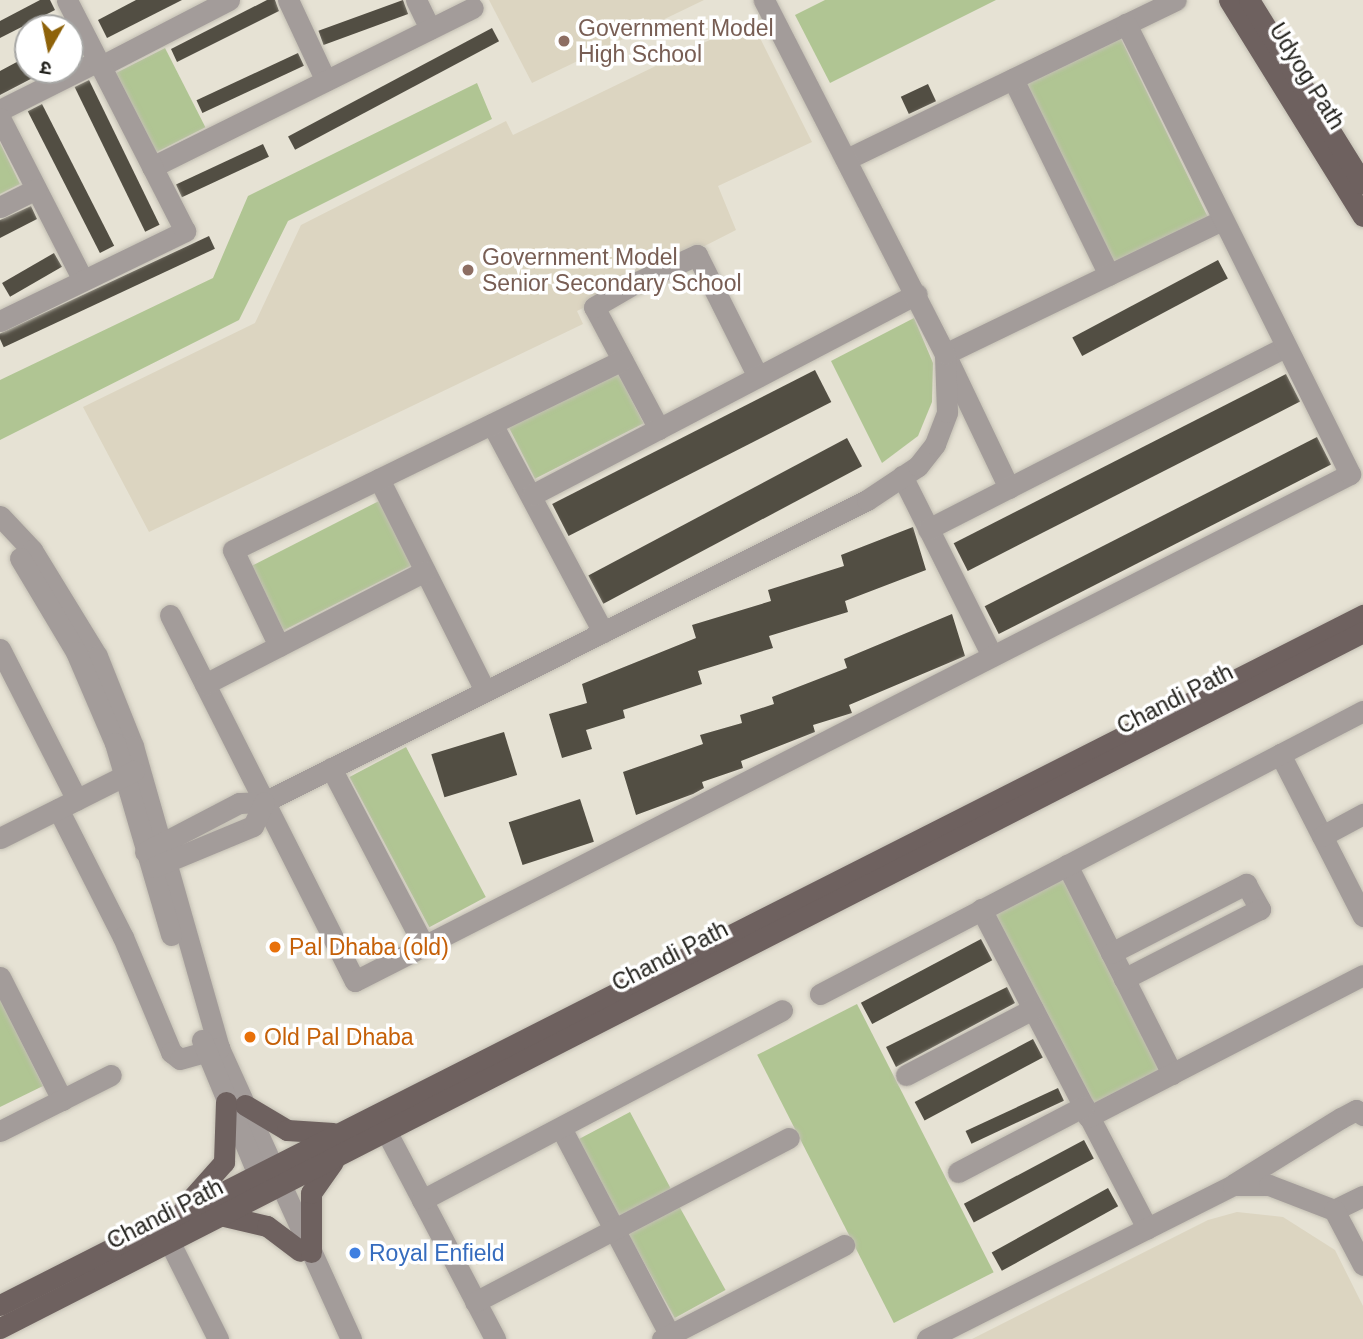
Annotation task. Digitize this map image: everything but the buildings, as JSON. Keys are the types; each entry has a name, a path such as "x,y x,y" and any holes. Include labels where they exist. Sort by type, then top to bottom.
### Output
{"main road":[{"name":"Udyog Path","path":"1229,0 1363,216"},
{"name":"Udyog Path","path":"1249,0 1363,184"},
{"name":"Chandi Path","path":"0,1305 176,1215 268,1180 1363,615"},
{"name":"Chandi Path","path":"341,1143 386,1130 1363,632"},
{"path":"176,1215 224,1162 235,1103 288,1130 341,1143 311,1193 305,1252 267,1226 220,1215"},
{"name":"Chandi Path","path":"0,1328 220,1215 268,1180"}],"street":[{"path":"0,321 185,231 67,0"},
{"path":"0,110 229,0"},
{"path":"288,0 326,81"},
{"path":"416,0 430,29"},
{"path":"848,159 1176,0"},
{"path":"771,2 917,294 1009,488"},
{"path":"152,167 473,8"},
{"path":"170,615 355,981 1350,474 1126,24"},
{"path":"1013,79 1109,275"},
{"path":"0,118 83,280"},
{"path":"0,207 36,189"},
{"path":"945,354 1222,220"},
{"path":"659,429 594,307 697,255 758,377"},
{"path":"532,495 917,294"},
{"path":"928,529 1285,347"},
{"path":"154,857 239,803 264,802 867,500 918,466 942,429 949,384 945,354"},
{"path":"279,646 233,550 622,360"},
{"path":"492,424 603,632"},
{"path":"902,476 992,656"},
{"path":"379,479 485,691"},
{"path":"0,516 32,550 97,656 212,1050 268,1180 350,1338"},
{"path":"0,536 76,652 131,773"},
{"path":"205,684 425,571"},
{"path":"0,649 77,800"},
{"path":"820,994 1363,711"},
{"path":"1280,754 1363,916"},
{"path":"331,768 424,946"},
{"path":"0,838 131,773"},
{"path":"58,810 123,937 171,1052 180,1059 212,1050"},
{"path":"1322,836 1363,814"},
{"path":"1067,865 1172,1074"},
{"path":"1111,953 1246,884 1260,909 1124,979"},
{"path":"981,909 1147,1228"},
{"path":"958,1172 1172,1074 1363,975"},
{"path":"0,977 62,1100"},
{"path":"906,1075 1033,1009"},
{"path":"422,1200 782,1010"},
{"path":"0,1131 111,1075"},
{"path":"927,1339 1233,1185 1356,1110 1363,1115"},
{"path":"561,1128 668,1338 844,1245"},
{"path":"386,1130 495,1339"},
{"path":"475,1302 789,1138"},
{"path":"1233,1185 1269,1185 1334,1210 1363,1265"},
{"path":"1334,1210 1363,1196"},
{"path":"169,1241 218,1339"}],"shaded area":[{"name":"Government Model High School","path":"489,0 704,0 532,83"},
{"name":"Government Model Senior Secondary School","path":"751,20 812,142 718,186 736,230 577,311 583,324 149,532 83,407 255,323 301,225 506,121 513,135"},
{"path":"1237,1212 1283,1217 1335,1250 1363,1306 1363,1339 972,1339 1208,1220"}],"green space":[{"path":"825,0 996,0 830,83 795,15"},
{"path":"1120,37 1209,219 1114,266 1025,83"},
{"path":"165,48 205,127 156,152 116,73"},
{"path":"477,83 492,119 288,221 239,320 0,440 0,380 213,278 248,196"},
{"path":"0,143 20,184 0,194"},
{"path":"914,318 933,363 932,402 918,436 882,463 831,361"},
{"path":"616,369 644,423 535,479 507,424"},
{"path":"379,501 412,565 283,631 251,566"},
{"path":"406,747 486,897 429,927 349,777"},
{"path":"1064,877 1162,1069 1090,1105 993,913"},
{"path":"0,998 43,1086 0,1107"},
{"path":"857,1004 994,1272 894,1323 757,1055"},
{"path":"630,1112 671,1189 616,1218 575,1141"},
{"path":"679,1206 726,1290 675,1318 628,1234"}],"place":[{"name":"Government Model High School","path":"564,41"},
{"name":"Government Model Senior Secondary School","path":"468,270"},
{"name":"Pal Dhaba (old)","path":"275,947"},
{"name":"Old Pal Dhaba","path":"250,1037"},
{"name":"Royal Enfield","path":"355,1253"}]}
